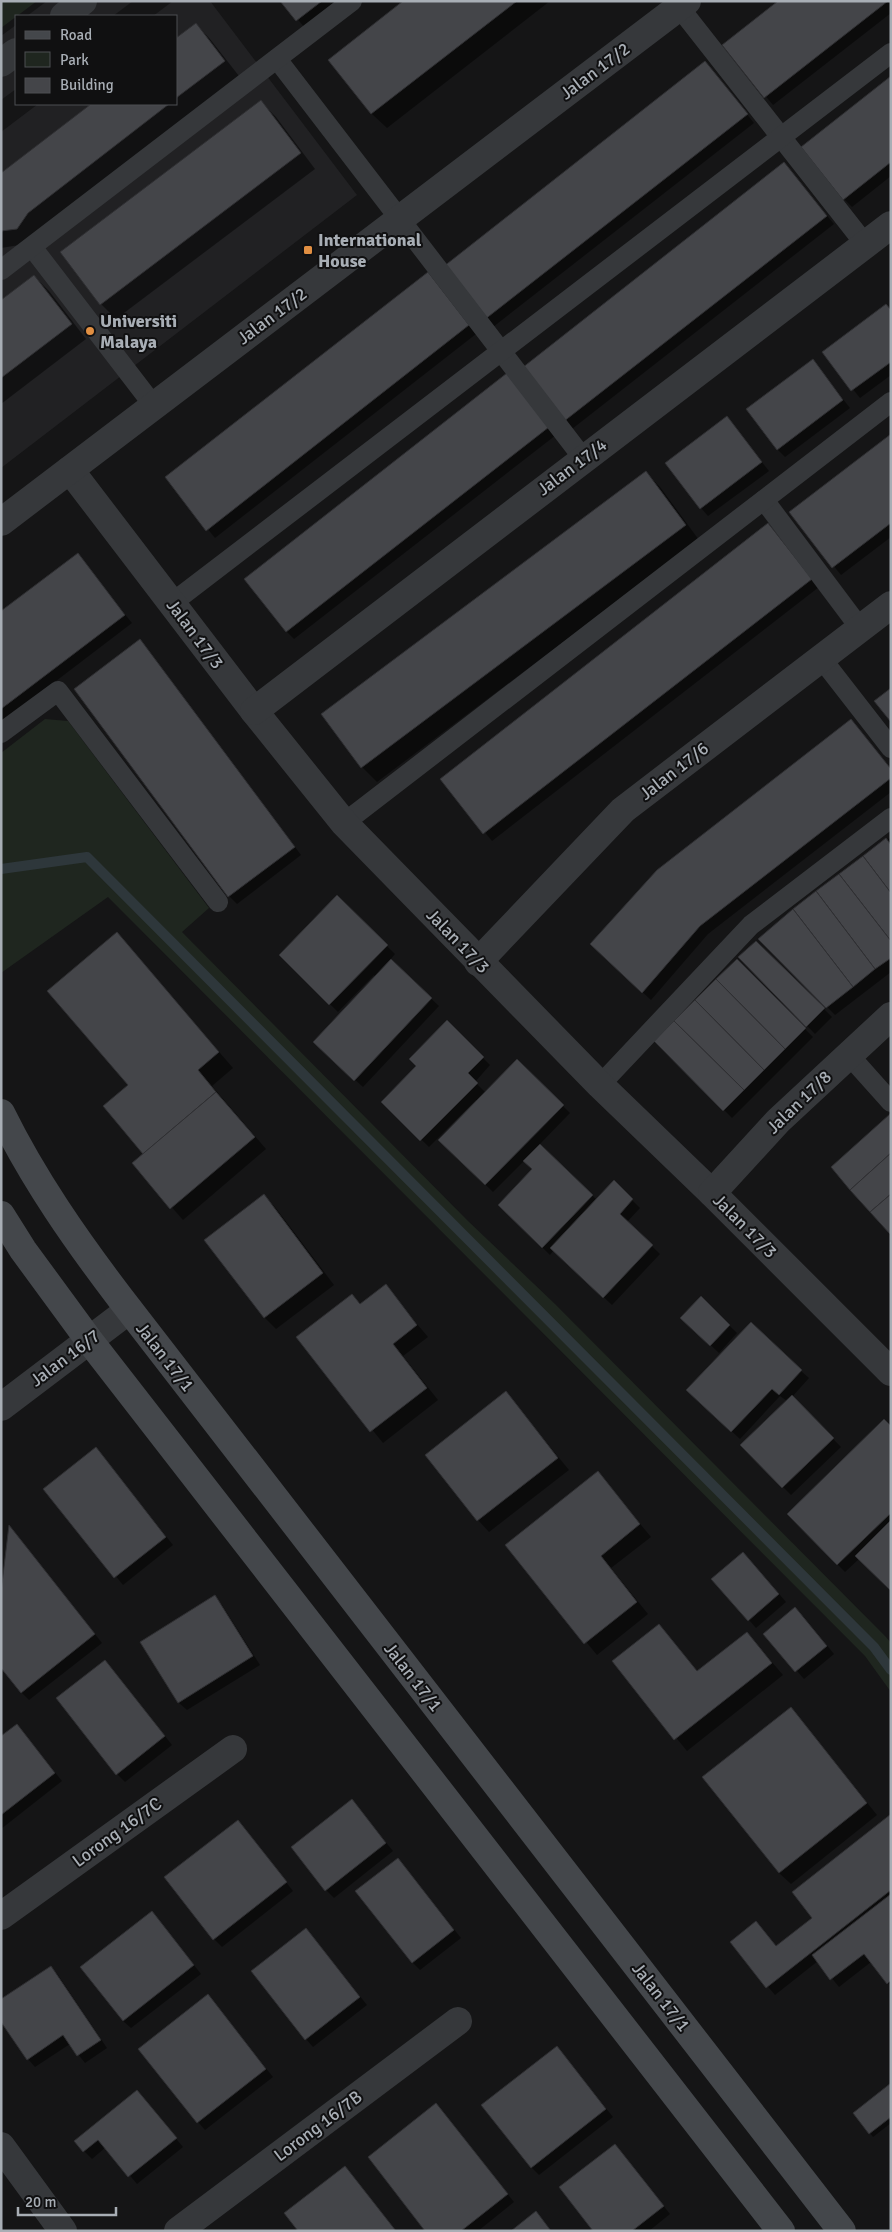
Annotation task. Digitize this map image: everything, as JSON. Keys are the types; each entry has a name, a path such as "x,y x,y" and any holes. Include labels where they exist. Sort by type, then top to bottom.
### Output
{"street":[{"path":"65,15 84,1"},
{"name":"Jalan 17/2","path":"1,522 683,4"},
{"path":"1,63 15,53"},
{"name":"Jalan 17/4","path":"254,711 891,224"},
{"name":"Jalan 17/3","path":"70,470 254,711 344,823 600,1085 712,1192 891,1372"},
{"name":"Jalan 17/6","path":"478,962 623,810 891,605"},
{"name":"Jalan 17/8","path":"712,1192 778,1121 891,1016"},
{"name":"Jalan 17/1","path":"1,1112 39,1183 69,1231 842,2231"},
{"path":"1,1215 22,1250 89,1340 781,2231"},
{"name":"Jalan 16/7","path":"1,1407 129,1310"},
{"name":"Lorong 16/7C","path":"1,1916 233,1749"},
{"name":"Lorong 16/7B","path":"178,2231 458,2021"},
{"path":"1,2146 63,2231"}],"lane":[{"path":"1,270 352,1"},
{"path":"683,4 865,244"},
{"path":"172,603 891,53"},
{"path":"277,59 583,458"},
{"path":"32,247 154,406"},
{"path":"344,823 891,402"},
{"path":"764,500 860,628"},
{"path":"821,658 891,748"},
{"path":"1,734 58,691 218,902"},
{"path":"600,1085 751,925 891,818"},
{"path":"848,1054 891,1102"}],"shaded area":[{"path":"47,1 133,1 114,15 28,15"},
{"name":"Universiti Malaya","path":"173,1 210,1 357,195 1,468 1,132 37,105 178,105 178,15 154,15"},
{"path":"15,26 15,90 1,100 1,36"}],"green space":[{"path":"1,1 37,1 18,15 15,15 15,18 1,28"},
{"path":"45,719 68,721 209,908 182,932 468,1221 555,1304 886,1637 891,1643 891,1692 865,1656 108,897 1,973 1,753"}],"building":[{"path":"280,1 322,1 296,21"},
{"path":"403,1 517,1 371,114 328,60"},
{"path":"778,1 888,1 764,98 722,45"},
{"path":"196,23 225,61 178,96 178,36"},
{"path":"705,61 748,114 484,320 443,267"},
{"path":"891,76 891,162 843,200 801,147"},
{"path":"261,100 301,153 100,305 60,252"},
{"path":"90,105 168,105 28,213 17,229 1,231 1,173"},
{"path":"784,162 827,216 563,422 522,368"},
{"path":"428,272 469,325 206,531 165,477"},
{"path":"34,275 72,324 1,378 1,300"},
{"path":"886,304 891,310 891,362 851,391 822,352"},
{"path":"813,359 843,400 777,450 746,409"},
{"path":"507,373 549,427 286,632 244,579"},
{"path":"727,416 762,462 700,509 665,463"},
{"path":"891,434 891,523 832,568 789,512"},
{"path":"646,471 686,525 361,768 321,714"},
{"path":"768,523 812,579 483,834 440,779"},
{"path":"78,553 125,615 1,709 1,611"},
{"path":"140,639 295,847 228,897 74,689"},
{"path":"891,688 891,722 874,701"},
{"path":"851,719 891,769 891,778 700,926 642,993 590,944 657,870"},
{"path":"886,838 891,845 891,893 863,856"},
{"path":"863,856 891,893 891,941 839,874"},
{"path":"839,874 891,941 891,958 875,969 816,891"},
{"path":"816,891 875,969 853,987 793,909"},
{"path":"337,895 388,945 329,1005 279,955"},
{"path":"793,909 853,987 826,1008 758,939"},
{"path":"117,932 219,1052 198,1070 216,1092 143,1154 103,1106 128,1085 47,991"},
{"path":"756,941 825,1008 806,1027 738,957"},
{"path":"391,959 432,998 354,1081 313,1042"},
{"path":"737,959 806,1028 785,1049 716,979"},
{"path":"716,979 785,1049 764,1070 695,1000"},
{"path":"695,1000 764,1070 744,1090 674,1021"},
{"path":"447,1020 484,1057 468,1073 478,1083 420,1141 381,1102 416,1066 409,1059"},
{"path":"674,1021 744,1090 723,1111 654,1041"},
{"path":"517,1059 564,1105 485,1185 438,1140"},
{"path":"216,1092 255,1137 170,1209 132,1163"},
{"path":"890,1114 891,1153 850,1190 831,1167"},
{"path":"540,1144 593,1195 542,1248 498,1205 532,1169 523,1161"},
{"path":"891,1153 891,1194 870,1212 850,1190"},
{"path":"614,1180 633,1199 620,1214 653,1245 603,1298 550,1248"},
{"path":"264,1194 323,1273 264,1318 204,1240"},
{"path":"891,1194 891,1233 890,1234 870,1212"},
{"path":"386,1284 417,1325 393,1344 427,1388 370,1432 296,1337 352,1294 360,1304"},
{"path":"701,1296 730,1325 710,1346 680,1318"},
{"path":"751,1322 802,1370 779,1395 772,1389 731,1432 686,1390"},
{"path":"506,1391 558,1458 477,1521 425,1455"},
{"path":"792,1395 834,1438 782,1488 740,1445"},
{"path":"884,1419 891,1426 891,1513 837,1565 787,1514"},
{"path":"96,1447 166,1537 114,1578 43,1489"},
{"path":"598,1471 640,1524 601,1556 637,1602 584,1644 505,1545"},
{"path":"891,1520 891,1591 855,1556"},
{"path":"9,1525 95,1634 21,1693 1,1668 1,1592"},
{"path":"743,1552 779,1594 748,1621 711,1579"},
{"path":"215,1595 253,1656 178,1703 140,1642"},
{"path":"795,1607 827,1646 795,1672 763,1634"},
{"path":"659,1624 697,1671 747,1632 772,1663 674,1740 612,1661"},
{"path":"105,1660 165,1736 116,1775 56,1698"},
{"path":"791,1707 867,1803 779,1873 702,1777"},
{"path":"17,1724 55,1773 1,1815 1,1736"},
{"path":"352,1799 386,1843 325,1891 291,1847"},
{"path":"891,1814 891,1890 766,1988 730,1942 756,1921 776,1946 812,1918 792,1892"},
{"path":"238,1820 287,1882 213,1940 164,1877"},
{"path":"398,1858 454,1930 412,1963 355,1891"},
{"path":"891,1894 891,1980 887,1984 864,1954 830,1980 812,1955"},
{"path":"152,1911 194,1965 123,2021 80,1967"},
{"path":"306,1928 360,1997 305,2040 251,1971"},
{"path":"51,1966 101,2040 77,2056 63,2035 27,2060 1,2022 1,1999"},
{"path":"208,1994 266,2069 197,2123 138,2049"},
{"path":"557,2046 606,2109 531,2168 481,2105"},
{"path":"891,2083 891,2117 869,2134 853,2113"},
{"path":"137,2090 177,2138 128,2177 98,2140 83,2152 74,2141"},
{"path":"436,2103 508,2194 461,2231 425,2231 368,2157"},
{"path":"615,2144 664,2206 632,2231 593,2231 559,2187"},
{"path":"345,2166 396,2231 298,2231 284,2213"},
{"path":"536,2211 551,2231 511,2231"}],"waterway":[{"path":"1,869 87,857 874,1647 891,1670"}],"place":[{"name":"International House","path":"308,250"},
{"name":"Universiti Malaya","path":"90,331"}]}
